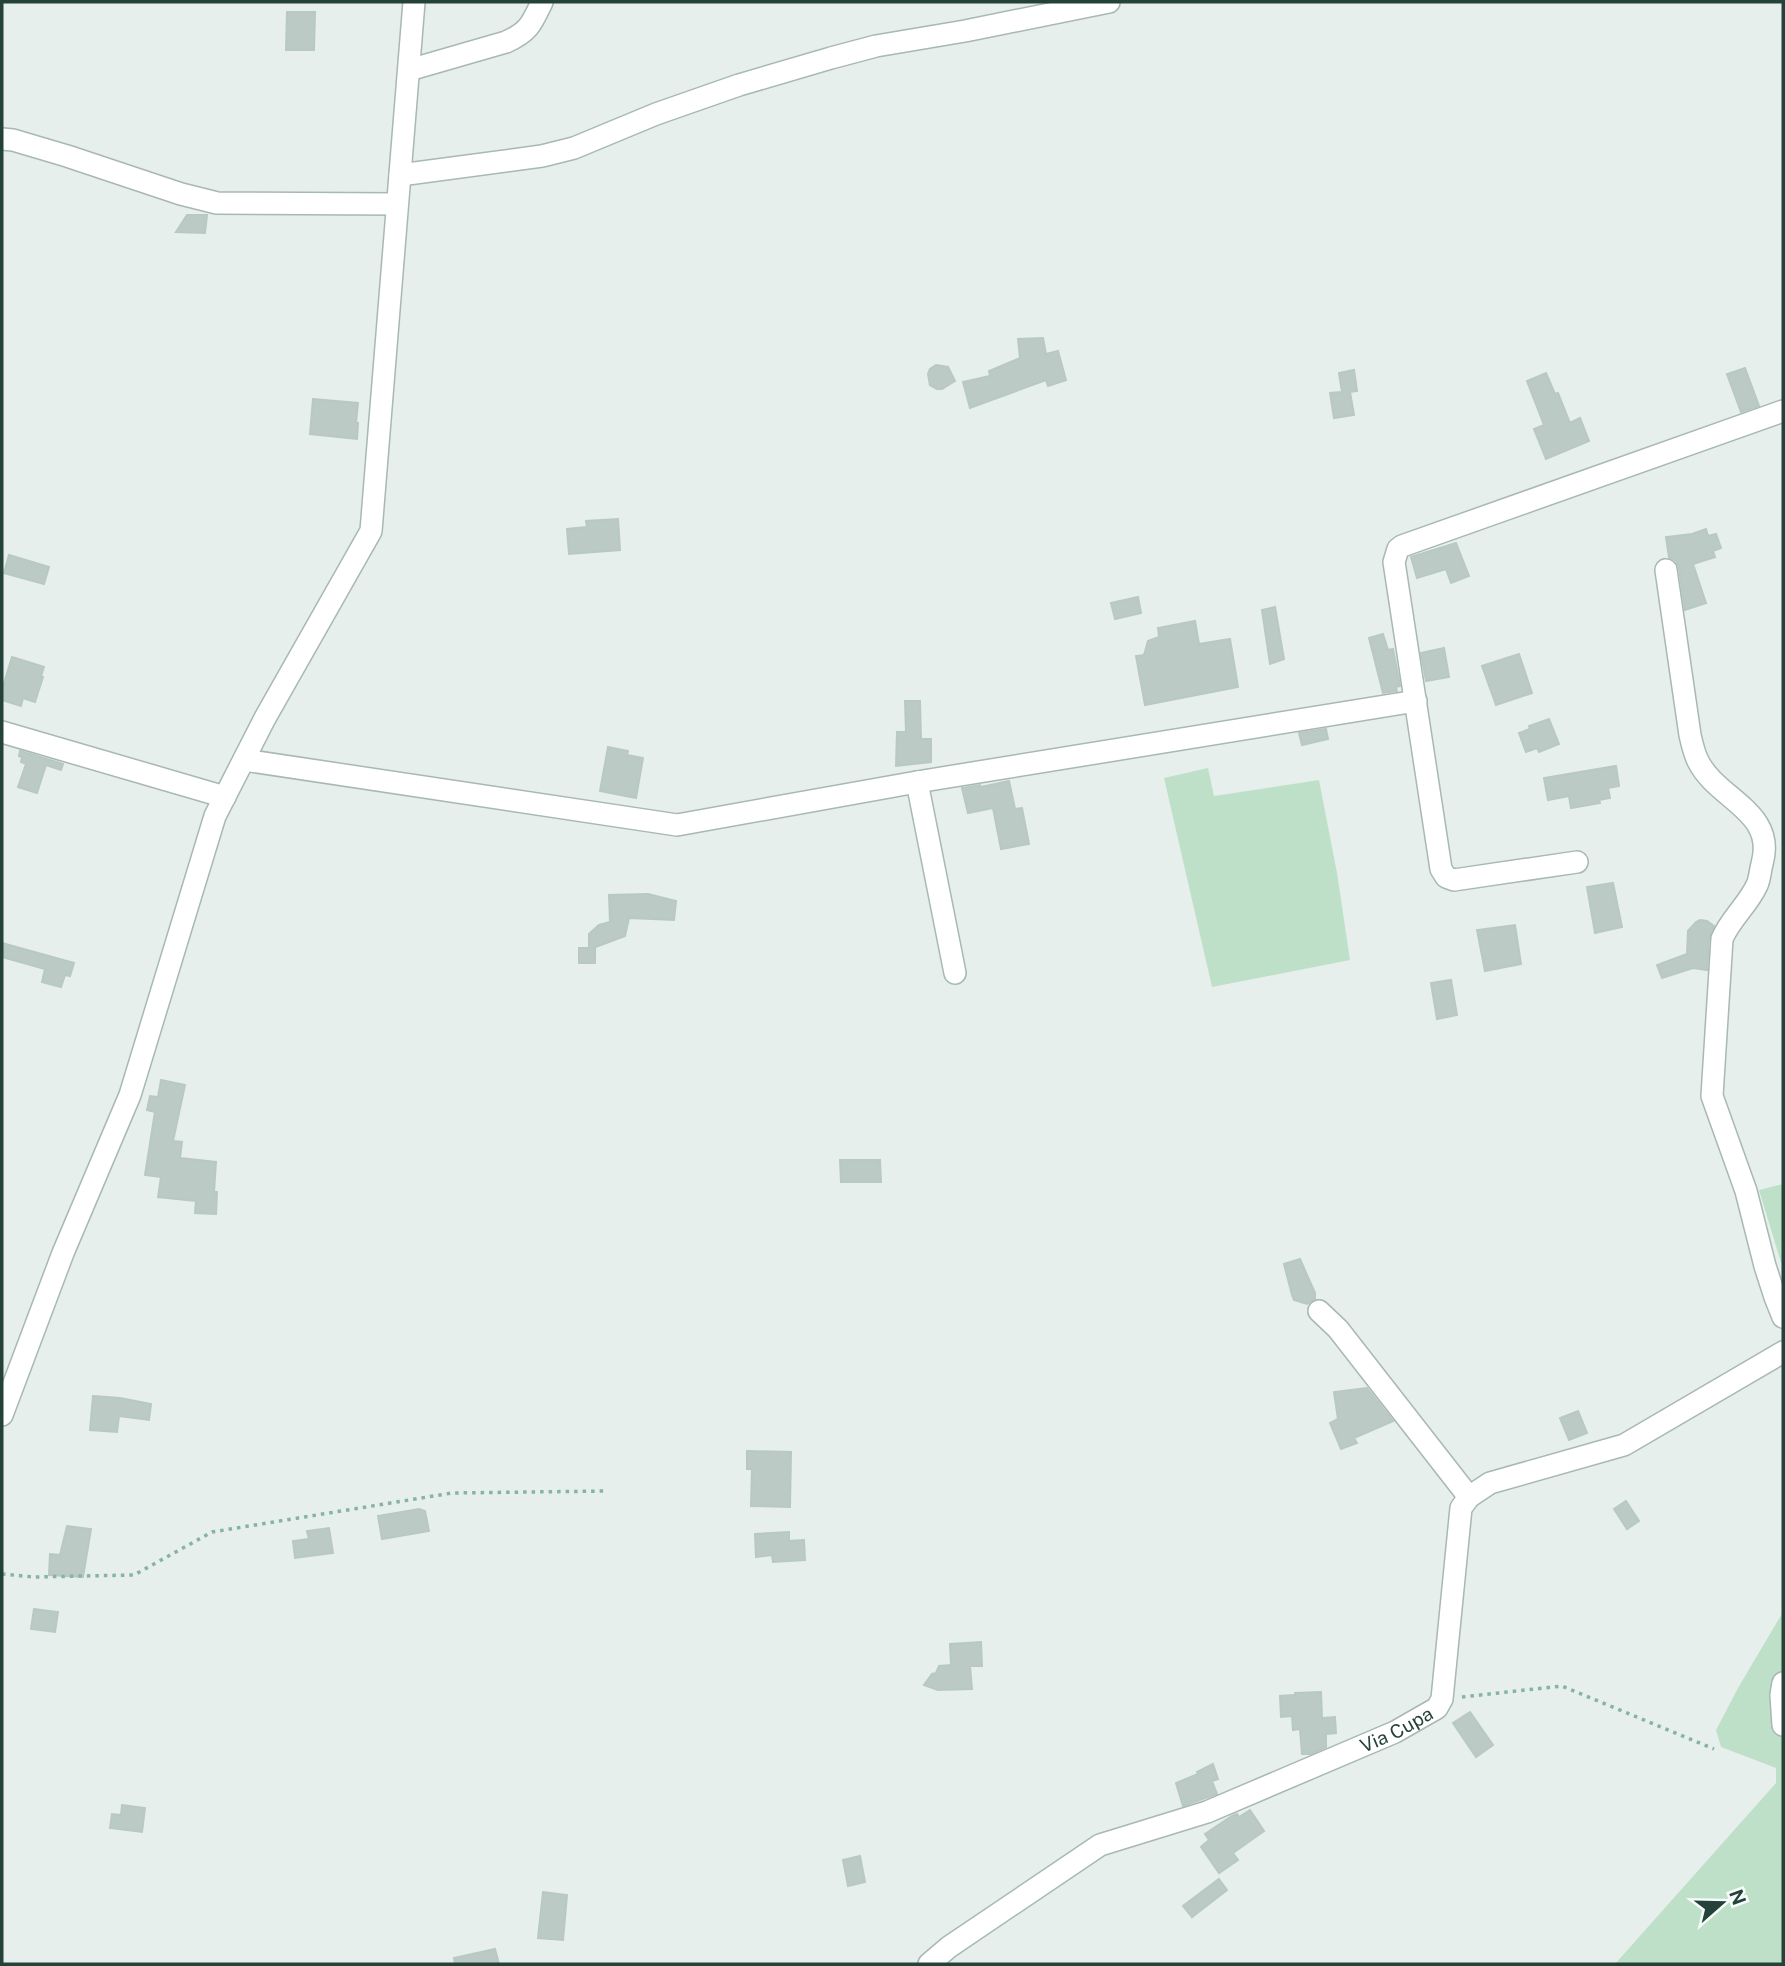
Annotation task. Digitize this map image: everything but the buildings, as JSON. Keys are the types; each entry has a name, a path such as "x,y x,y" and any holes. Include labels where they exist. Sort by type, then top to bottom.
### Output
{"street":[{"path":"2,1415 63,1253 130,1095 215,816 272,706 371,531 414,2"},
{"path":"409,70 521,36 532,24 542,2"},
{"path":"400,175 542,156 592,141 656,114 739,85 831,58 876,46 965,32 1109,2"},
{"path":"2,139 67,156 181,194 217,203 397,204"},
{"path":"1577,862 1454,880 1446,877 1441,869 1394,562 1398,550 1402,546 1783,411"},
{"path":"1665,570 1690,735 1698,761 1707,774 1755,820 1765,843 1765,855 1757,885 1727,927 1722,939 1712,1096 1746,1191 1774,1297 1783,1317"},
{"path":"244,760 677,825 917,782 1416,701"},
{"path":"2,732 225,797"},
{"path":"917,782 955,973"},
{"path":"1319,1311 1338,1329 1469,1497 1490,1483 1624,1445 1783,1352"},
{"name":"Via Cupa","path":"929,1964 949,1947 1100,1845 1207,1812 1395,1732 1437,1708 1442,1699 1461,1508 1469,1497"},
{"path":"1783,1683 1783,1725"}],"path":[{"path":"2,1574 34,1577 134,1575 212,1532 452,1493 607,1491"},
{"path":"1442,1699 1562,1686 1714,1749"}],"green space":[{"path":"1208,768 1214,796 1319,780 1350,960 1212,987 1164,778"},
{"path":"1783,1184 1783,1269 1759,1190"},
{"path":"1783,1612 1783,1964 1615,1964 1776,1783 1776,1768 1721,1747 1716,1730"}]}
